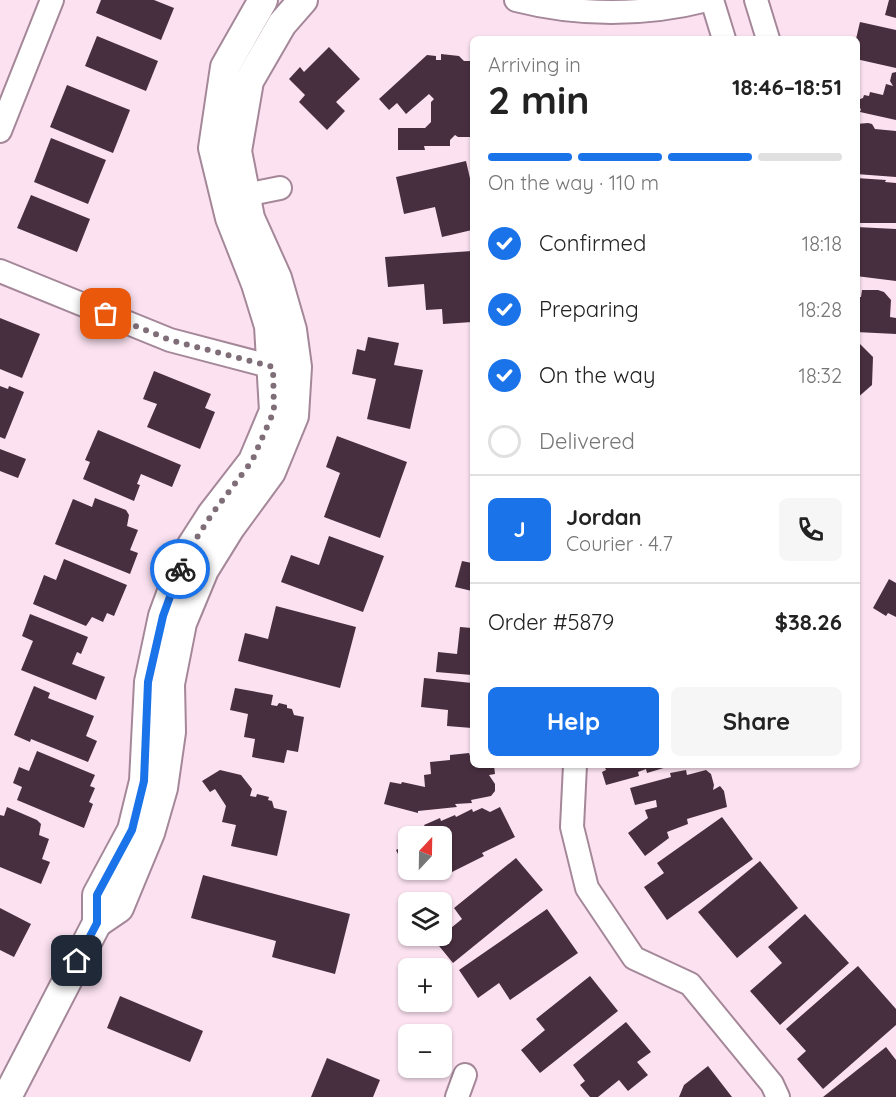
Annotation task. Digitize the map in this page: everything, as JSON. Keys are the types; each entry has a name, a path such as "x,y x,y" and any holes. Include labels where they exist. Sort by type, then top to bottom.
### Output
{"street":[{"path":"0,131 52,0"},
{"path":"264,0 225,67 213,148 230,218 285,367"},
{"path":"7,1097 97,923 97,895 132,830 144,781 148,682 163,616 185,556 212,514 252,461 274,411 292,330 277,278 250,218 237,151 249,81 282,24 303,0"},
{"path":"516,0 543,7 602,13 680,7 707,0"},
{"path":"712,0 723,36"},
{"path":"756,0 767,36"},
{"path":"245,195 280,188"},
{"path":"0,271 170,340 285,367"},
{"path":"575,768 572,827 587,888 634,958 690,984 772,1084 778,1097"},
{"path":"457,1097 465,1075"}],"building":[{"path":"101,0 154,0 174,8 161,40 96,13"},
{"path":"889,0 896,0 896,18 885,15"},
{"path":"860,22 896,30 896,68 860,60 860,36 857,36"},
{"path":"97,36 158,61 146,91 85,66"},
{"path":"329,47 360,79 336,102 345,111 327,130 299,102 305,95 289,79 300,67 304,72"},
{"path":"441,54 459,56 464,61 470,61 470,137 455,135 450,140 450,146 424,146 425,150 398,150 398,128 425,128 431,122 431,102 434,99 429,94 406,114 397,103 389,110 379,99 427,55 436,56 436,60 441,60"},
{"path":"896,72 896,120 860,112 860,99 864,95 869,96 870,92 883,95 886,84 893,86 890,81 892,73"},
{"path":"67,85 130,110 113,153 50,127"},
{"path":"868,123 872,124 875,129 896,131 896,177 860,174 860,124"},
{"path":"51,138 106,160 88,204 34,182"},
{"path":"466,161 470,178 470,230 442,237 435,207 404,214 396,177"},
{"path":"860,178 896,183 896,223 860,223"},
{"path":"31,195 90,219 77,252 17,228"},
{"path":"860,227 896,229 896,281 860,276"},
{"path":"470,251 470,322 443,324 442,309 426,310 424,284 388,287 385,257"},
{"path":"862,290 884,292 891,300 890,317 896,318 896,334 860,332"},
{"path":"0,318 40,334 22,378 0,369"},
{"path":"368,337 399,343 394,365 423,370 410,429 367,419 376,379 352,374 357,349 365,351"},
{"path":"860,344 873,357 872,385 860,396"},
{"path":"154,371 211,394 205,408 215,412 200,449 147,427 157,404 143,399"},
{"path":"0,386 8,389 9,386 24,392 5,439 0,437"},
{"path":"98,430 181,465 172,487 141,474 134,501 83,479 90,462 85,460"},
{"path":"337,436 407,462 380,538 324,517 340,473 326,467"},
{"path":"0,449 26,459 18,478 0,471"},
{"path":"95,498 126,510 129,515 127,526 138,530 130,550 138,553 130,574 55,544 73,499 92,507"},
{"path":"329,536 384,556 363,612 281,582 291,555 319,565"},
{"path":"64,559 127,585 114,616 107,613 103,622 92,617 86,626 33,604 44,575 56,580"},
{"path":"462,561 470,563 470,591 455,587"},
{"path":"889,579 896,583 896,617 888,613 886,616 873,608"},
{"path":"276,606 356,627 340,688 238,661 245,633 268,639"},
{"path":"30,614 88,637 81,654 77,652 72,664 105,677 96,700 21,670 33,641 22,636"},
{"path":"460,627 470,628 470,675 436,672 438,652 457,654"},
{"path":"424,678 470,683 470,728 447,726 448,710 421,707"},
{"path":"34,686 50,693 48,698 94,716 86,736 97,741 88,762 31,739 30,742 14,735"},
{"path":"235,688 273,695 271,705 277,706 279,703 287,705 287,708 292,709 294,715 304,717 298,752 287,750 284,763 252,757 255,739 244,737 248,714 230,710"},
{"path":"37,751 95,775 90,786 95,788 89,802 93,804 84,828 17,800 22,787 13,783 19,767 29,771"},
{"path":"469,753 470,768 494,768 495,774 489,775 495,784 495,791 491,796 471,800 472,803 455,804 457,807 418,811 418,813 384,804 390,782 425,787 424,775 431,774 430,762 450,760 450,755"},
{"path":"605,768 664,768 647,773 646,769 638,772 639,776 606,785 602,772 606,770"},
{"path":"220,770 241,775 252,789 250,796 256,797 257,794 269,797 268,800 272,801 274,808 287,811 277,856 231,846 236,825 222,822 226,806 215,789 210,792 202,781"},
{"path":"686,770 687,775 706,770 711,774 713,790 720,786 724,791 727,807 687,819 688,824 667,832 669,838 645,856 628,833 648,818 645,810 657,807 656,800 635,805 630,788 671,777 670,773"},
{"path":"7,807 37,820 41,824 39,835 49,839 42,859 50,862 41,884 0,867 0,815 4,816"},
{"path":"500,807 515,837 482,853 484,856 452,872 452,826 424,825 440,818 441,821 455,815 456,817 472,809 473,812 482,808 490,812"},
{"path":"722,817 753,859 667,920 644,887 664,873 657,863"},
{"path":"516,858 543,890 453,963 452,958 449,958 439,946 452,946 452,927 462,919 454,908"},
{"path":"760,861 798,908 737,958 698,912"},
{"path":"203,875 350,914 335,974 272,957 276,941 191,918"},
{"path":"0,908 31,924 14,957 0,950"},
{"path":"547,909 578,953 510,1000 499,983 478,998 459,970"},
{"path":"805,914 849,963 780,1025 750,991 782,963 768,947"},
{"path":"858,966 896,1009 896,1025 823,1089 797,1059 806,1051 786,1029"},
{"path":"590,976 618,1011 540,1073 521,1050 545,1030 536,1019"},
{"path":"120,996 203,1031 190,1062 107,1028"},
{"path":"626,1022 651,1052 637,1062 648,1075 628,1091 619,1080 598,1097 590,1097 580,1085 585,1081 573,1065"},
{"path":"886,1047 896,1060 896,1097 823,1097"},
{"path":"327,1058 380,1080 373,1097 311,1097"},
{"path":"708,1066 732,1097 679,1097 684,1085"}],"way so far":[{"path":"106,314 170,340 273,367 274,411 252,461 212,514 185,556 180,569"}],"route":[{"path":"77,961 97,923 97,895 132,830 144,781 148,682 163,616 180,569"}]}
